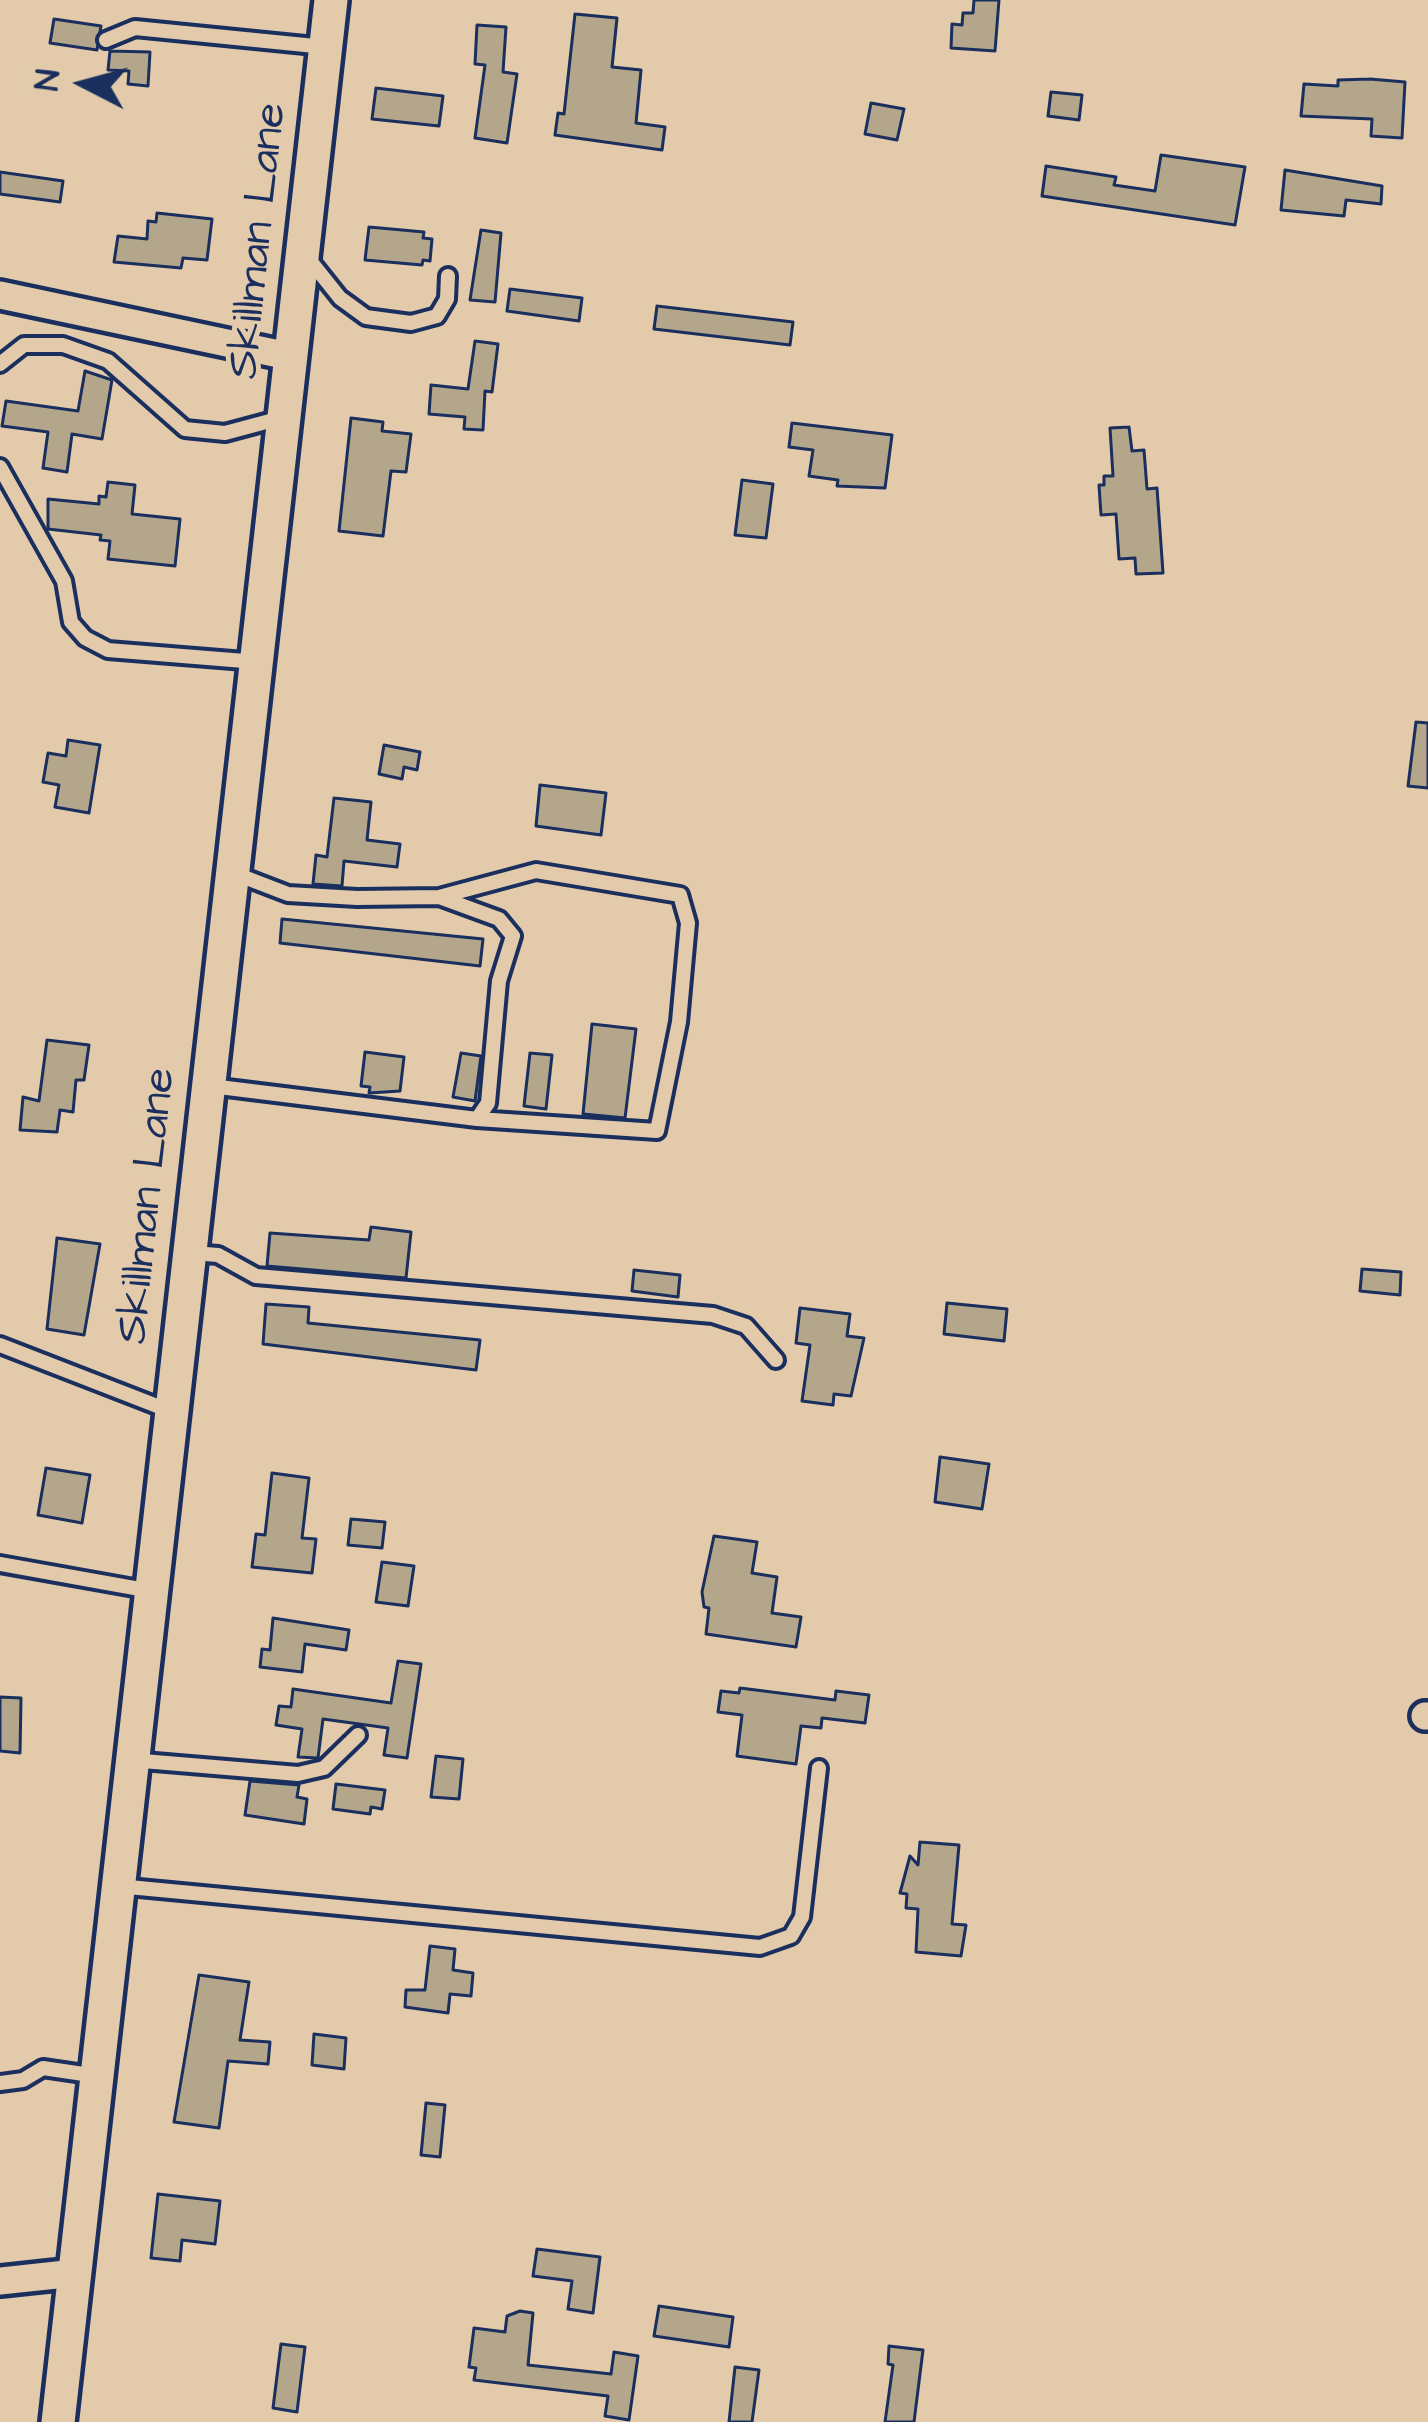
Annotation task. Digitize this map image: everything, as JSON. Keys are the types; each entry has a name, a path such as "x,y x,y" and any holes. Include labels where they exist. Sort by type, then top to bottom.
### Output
{"street":[{"name":"Skillman Lane","path":"58,2422 331,0"},
{"path":"0,295 293,357"},
{"path":"0,2281 75,2273"}],"lane":[{"path":"106,40 135,28 325,47"},
{"path":"305,254 340,298 366,317 411,323 437,316 447,298 448,276"},
{"path":"0,364 24,345 63,345 108,361 185,428 204,434 286,417"},
{"path":"0,467 64,581 71,622 85,638 127,652 257,662"},
{"path":"208,1086 477,1119 657,1131 668,1095 688,923 680,895 536,872 439,896 288,894 232,873"},
{"path":"439,896 499,919 513,936 497,995 488,1102 477,1119"},
{"path":"188,1252 218,1255 256,1276 713,1315 746,1326 776,1360"},
{"path":"0,1345 170,1411"},
{"path":"0,1564 151,1591"},
{"path":"131,1760 298,1774 324,1768 358,1735"},
{"path":"118,1886 760,1947 791,1936 802,1918 819,1768"},
{"path":"0,2083 23,2080 43,2068 97,2076"}],"building":[{"path":"974,0 999,0 995,51 951,48 952,24 962,25 963,13 973,13"},
{"path":"575,14 617,18 612,67 641,70 636,123 665,127 662,150 555,135 558,113 564,114"},
{"path":"54,19 101,26 97,50 50,43"},
{"path":"477,25 506,27 503,72 517,74 507,143 475,138 485,65 475,64"},
{"path":"110,51 150,52 148,86 128,84 129,71 108,70"},
{"path":"1338,80 1405,82 1402,138 1371,136 1372,119 1301,116 1304,84 1338,86"},
{"path":"376,88 443,96 439,126 372,119"},
{"path":"1051,92 1082,95 1079,120 1048,116"},
{"path":"871,103 904,109 897,140 865,134"},
{"path":"1161,155 1245,167 1235,225 1042,196 1046,166 1116,177 1114,185 1155,191"},
{"path":"1285,170 1382,186 1381,204 1346,200 1344,216 1281,210"},
{"path":"0,172 63,181 60,202 0,194"},
{"path":"157,213 212,219 207,260 183,258 181,268 114,262 118,236 147,239 148,221 156,222"},
{"path":"369,227 424,232 423,238 432,239 430,261 423,260 422,265 365,260"},
{"path":"481,230 501,233 495,302 470,300"},
{"path":"510,289 582,298 579,321 507,311"},
{"path":"657,306 793,322 790,345 654,329"},
{"path":"475,341 498,344 492,392 485,391 483,430 464,429 465,417 429,414 431,385 468,389"},
{"path":"85,371 112,380 102,439 72,434 67,472 43,468 48,432 2,426 6,401 78,411"},
{"path":"351,418 383,422 382,431 411,434 406,472 391,471 383,536 339,531"},
{"path":"792,423 892,435 885,488 837,486 838,480 809,476 813,450 789,447"},
{"path":"1129,427 1132,451 1144,450 1147,489 1157,488 1163,573 1136,574 1135,558 1119,559 1116,514 1101,515 1099,485 1104,485 1104,476 1113,476 1110,428"},
{"path":"742,480 773,484 766,538 735,535"},
{"path":"108,482 135,485 132,514 180,519 175,566 108,559 110,541 100,540 101,535 48,529 48,499 99,504 99,496 106,497"},
{"path":"1416,722 1428,723 1428,788 1408,786"},
{"path":"68,740 100,745 89,813 55,807 59,785 43,782 48,753 66,756"},
{"path":"384,745 420,752 417,770 404,767 402,779 379,774"},
{"path":"540,785 606,793 601,835 536,826"},
{"path":"334,798 371,802 367,840 400,844 397,867 344,861 342,886 313,884 316,855 327,857"},
{"path":"282,919 483,939 480,966 280,943"},
{"path":"592,1024 636,1029 625,1118 583,1114"},
{"path":"47,1040 89,1045 84,1080 76,1080 73,1112 60,1110 57,1132 20,1130 23,1097 39,1101"},
{"path":"365,1052 404,1057 400,1091 369,1093 370,1087 361,1086"},
{"path":"461,1053 481,1056 475,1101 453,1097"},
{"path":"530,1053 552,1055 546,1109 524,1106"},
{"path":"371,1227 411,1232 406,1278 267,1266 270,1233 369,1240"},
{"path":"57,1238 100,1244 84,1335 47,1329"},
{"path":"1362,1269 1401,1272 1400,1295 1360,1291"},
{"path":"634,1270 680,1275 678,1297 632,1291"},
{"path":"947,1303 1007,1309 1004,1341 944,1334"},
{"path":"266,1304 309,1307 308,1323 480,1340 476,1370 263,1344"},
{"path":"800,1308 850,1314 847,1336 864,1338 851,1396 834,1394 833,1405 802,1401 810,1345 796,1343"},
{"path":"940,1457 989,1464 982,1509 935,1502"},
{"path":"46,1468 90,1475 82,1523 38,1515"},
{"path":"272,1473 309,1478 302,1538 316,1539 312,1573 252,1567 256,1534 265,1535"},
{"path":"351,1519 385,1522 382,1548 348,1545"},
{"path":"714,1536 757,1542 752,1573 777,1577 772,1613 801,1617 796,1647 706,1634 709,1608 704,1607 702,1592"},
{"path":"382,1562 414,1566 408,1606 376,1602"},
{"path":"273,1618 349,1630 346,1650 305,1644 302,1672 260,1667 262,1649 270,1650"},
{"path":"398,1661 421,1664 407,1758 384,1755 388,1728 323,1719 318,1758 298,1757 302,1729 276,1725 279,1706 291,1707 293,1689 391,1703"},
{"path":"740,1688 835,1700 836,1691 869,1695 865,1723 822,1718 821,1728 801,1726 796,1764 737,1756 742,1715 718,1712 721,1691 739,1693"},
{"path":"0,1697 21,1698 20,1753 0,1751"},
{"path":"436,1756 463,1759 459,1799 431,1797"},
{"path":"250,1781 299,1785 297,1797 307,1799 304,1824 245,1815"},
{"path":"336,1784 385,1790 382,1809 371,1807 370,1814 333,1809"},
{"path":"920,1842 959,1845 952,1924 966,1925 961,1956 916,1952 918,1909 906,1908 907,1894 900,1893 910,1856 918,1865"},
{"path":"430,1946 455,1949 453,1970 473,1973 471,1996 450,1994 448,2013 405,2007 406,1990 425,1990"},
{"path":"199,1975 249,1982 240,2040 270,2042 268,2064 228,2061 219,2128 174,2122"},
{"path":"314,2034 346,2038 344,2069 312,2065"},
{"path":"426,2103 445,2105 440,2157 421,2155"},
{"path":"158,2194 220,2201 215,2244 182,2240 180,2261 151,2258"},
{"path":"537,2249 600,2257 593,2313 568,2309 572,2281 533,2276"},
{"path":"659,2306 733,2317 729,2347 654,2336"},
{"path":"533,2313 528,2365 611,2374 614,2352 638,2356 629,2420 605,2416 608,2396 474,2380 476,2368 469,2367 474,2328 505,2332 507,2316"},
{"path":"281,2344 305,2347 297,2412 273,2408"},
{"path":"889,2346 923,2350 914,2422 885,2422 893,2365 888,2364"},
{"path":"735,2367 759,2370 752,2422 729,2422"}]}
